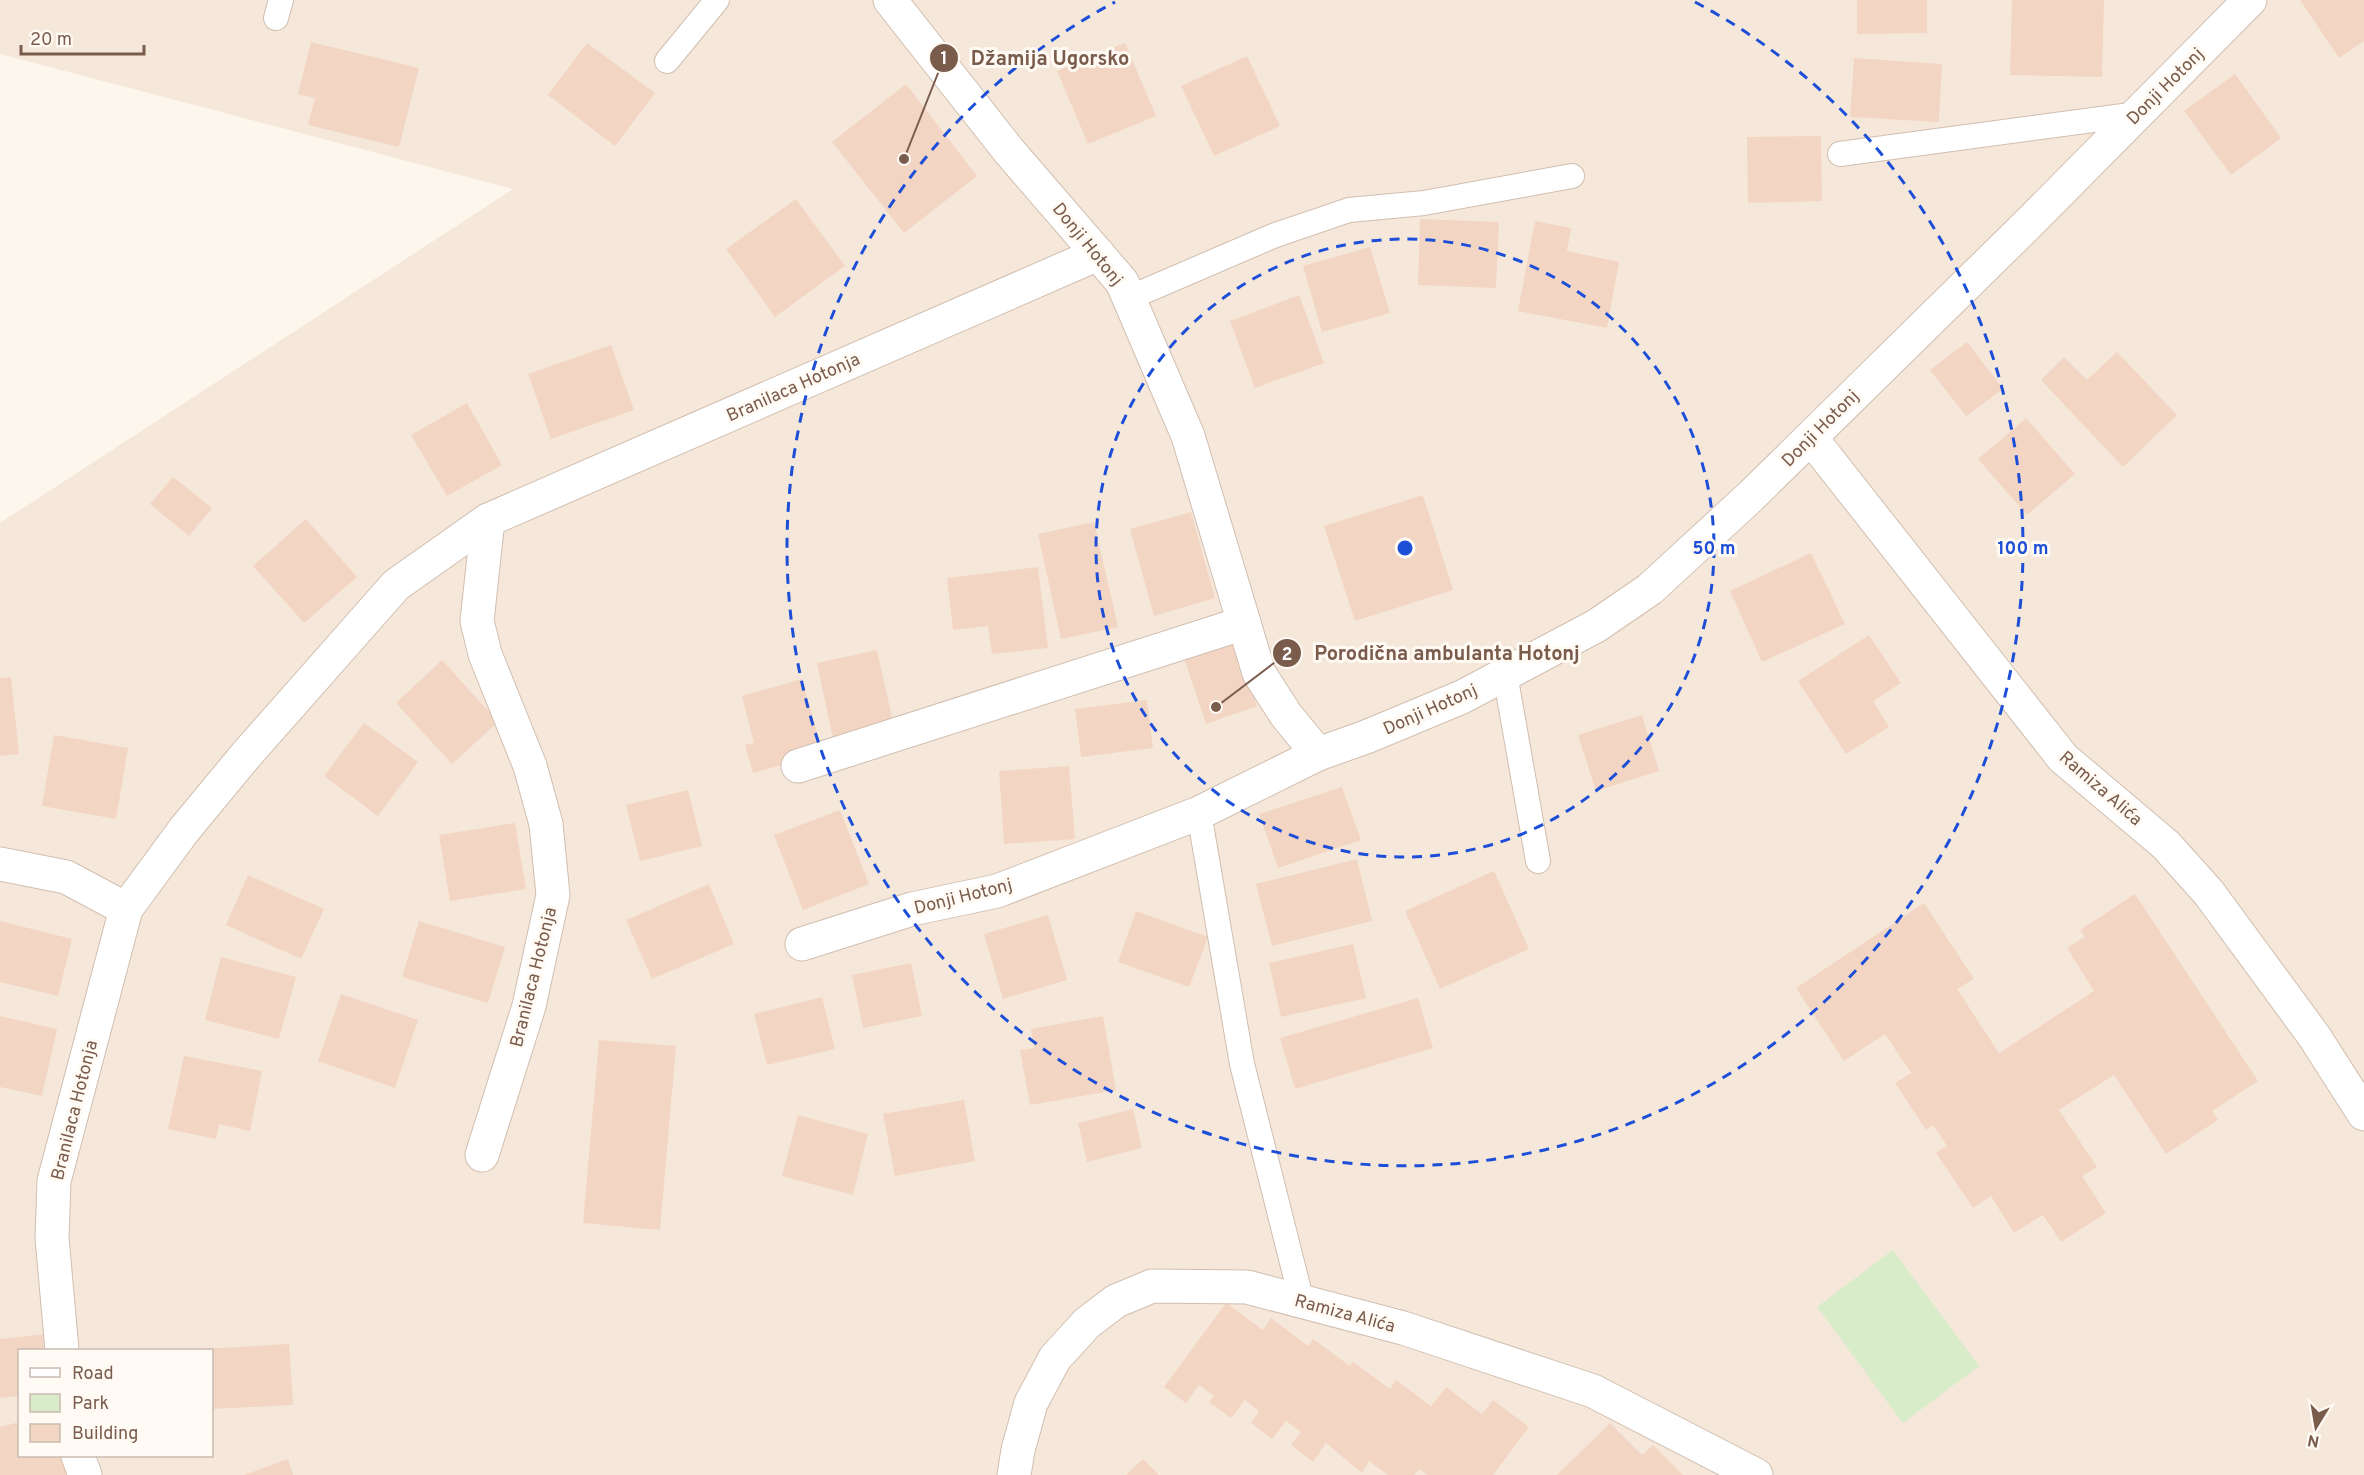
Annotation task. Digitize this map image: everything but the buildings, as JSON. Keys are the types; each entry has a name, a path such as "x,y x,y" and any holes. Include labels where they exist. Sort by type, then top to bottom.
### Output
{"street":[{"name":"Donji Hotonj","path":"890,0 1010,152 1122,282 1188,436 1259,673 1286,715 1318,754"},
{"name":"Donji Hotonj","path":"802,944 912,909 997,891 1199,813 1318,754 1453,701 1596,626 1650,589 1694,551 2138,114 2250,0"},
{"name":"Branilaca Hotonja","path":"62,1349 52,1238 54,1181 126,909 184,830 239,763 396,585 488,520 1098,254"},
{"name":"Ramiza Alića","path":"1810,438 2063,758 2166,845 2209,893 2313,1036 2364,1114"},
{"name":"Branilaca Hotonja","path":"482,1155 529,1006 553,895 546,824 530,766 485,654 477,621 488,520"},
{"path":"798,766 1244,623"},
{"path":"0,864 66,877 126,909"},
{"name":"Ramiza Alića","path":"1014,1475 1018,1450 1031,1403 1055,1358 1087,1323 1116,1301 1152,1286 1247,1287 1403,1328 1593,1391 1756,1475"},
{"path":"79,1457 85,1475"}],"lane":[{"path":"667,61 717,0"},
{"path":"1840,153 2138,114"},
{"path":"1129,298 1273,236 1349,210 1424,203 1572,176"},
{"path":"1505,674 1538,861"},
{"path":"1199,813 1242,1064 1302,1302"}],"shaded area":[{"path":"0,0 2364,0 2364,1475 0,1475 0,523 513,189 0,54"}],"green space":[{"path":"1893,1250 1979,1366 1903,1423 1817,1307"}],"place":[{"name":"Džamija Ugorsko","path":"904,159"},
{"name":"Porodična ambulanta Hotonj","path":"1216,707"}]}
